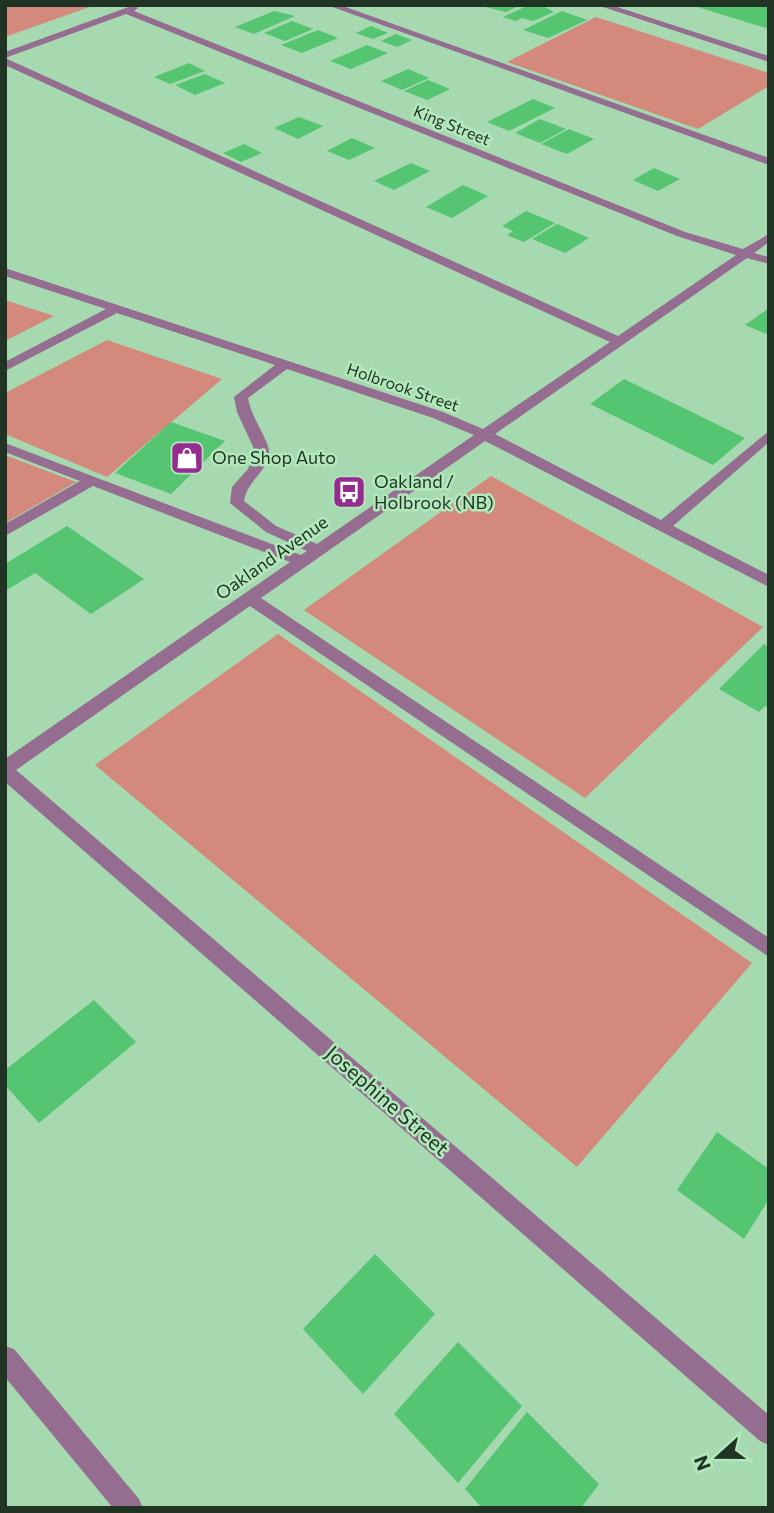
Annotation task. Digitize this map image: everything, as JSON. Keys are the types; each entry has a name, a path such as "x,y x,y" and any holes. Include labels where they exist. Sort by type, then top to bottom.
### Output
{"street":[{"path":"5,55 141,5"},
{"path":"331,5 769,162"},
{"path":"601,5 769,59"},
{"name":"King Street","path":"126,11 681,234 769,261"},
{"path":"5,61 619,341"},
{"name":"Oakland Avenue","path":"5,769 769,237"},
{"name":"Holbrook Street","path":"5,272 438,415 483,434 769,582"},
{"path":"5,368 116,309"},
{"path":"284,365 241,397 242,407 263,450 258,470 239,487 237,503 271,528 318,550"},
{"path":"664,526 769,435"},
{"path":"5,447 302,561"},
{"path":"5,531 92,480"},
{"path":"249,598 769,948"},
{"name":"Josephine Street","path":"5,769 769,1432"},
{"path":"5,1358 130,1508"}],"shaded area":[{"path":"5,5 95,5 5,37"},
{"path":"596,17 769,73 769,86 698,129 507,62"},
{"path":"5,300 54,316 5,341"},
{"path":"107,340 222,379 107,477 5,434 5,393"},
{"path":"5,455 76,482 5,523"},
{"path":"491,476 763,627 585,798 304,610"},
{"path":"278,634 752,963 577,1167 95,765"}],"building":[{"path":"477,5 521,5 506,12"},
{"path":"529,5 541,5 554,12 533,21 522,18 516,21 503,17"},
{"path":"760,5 769,8 769,29 694,6"},
{"path":"274,11 295,16 254,34 235,27"},
{"path":"562,11 587,20 548,38 523,30"},
{"path":"292,21 313,29 285,41 264,33"},
{"path":"371,26 388,33 373,39 356,33"},
{"path":"318,30 338,38 302,53 281,45"},
{"path":"396,34 412,40 397,47 381,41"},
{"path":"367,45 388,53 351,69 330,61"},
{"path":"189,63 205,71 170,84 154,77"},
{"path":"408,69 429,78 402,90 381,81"},
{"path":"205,74 225,83 195,95 175,85"},
{"path":"428,80 450,89 427,100 404,91"},
{"path":"533,99 555,108 509,131 487,122"},
{"path":"299,117 323,126 298,139 274,128"},
{"path":"540,119 566,129 540,143 515,133"},
{"path":"569,129 594,139 567,154 541,144"},
{"path":"352,138 375,148 349,160 327,151"},
{"path":"244,144 262,153 241,162 223,153"},
{"path":"411,163 430,171 394,190 374,181"},
{"path":"654,168 680,179 658,191 633,180"},
{"path":"463,185 488,196 452,218 426,207"},
{"path":"526,211 555,223 524,242 507,235 513,231 502,226"},
{"path":"557,224 589,238 565,253 532,239"},
{"path":"769,308 769,335 745,325"},
{"path":"624,379 745,438 713,465 590,404"},
{"path":"171,422 225,441 171,494 115,473"},
{"path":"67,526 144,579 91,614 35,573 5,591 5,564"},
{"path":"764,644 769,647 769,708 765,706 759,712 719,689"},
{"path":"94,1000 136,1042 39,1123 5,1085 5,1070"},
{"path":"717,1132 769,1169 769,1199 744,1239 677,1190"},
{"path":"375,1254 435,1314 363,1394 303,1329"},
{"path":"458,1342 522,1406 458,1483 394,1414"},
{"path":"527,1412 599,1484 581,1508 482,1508 465,1489"}],"place":[{"name":"One Shop Auto","path":"187,458"},
{"name":"Oakland / Holbrook (NB)","path":"349,492"}]}
